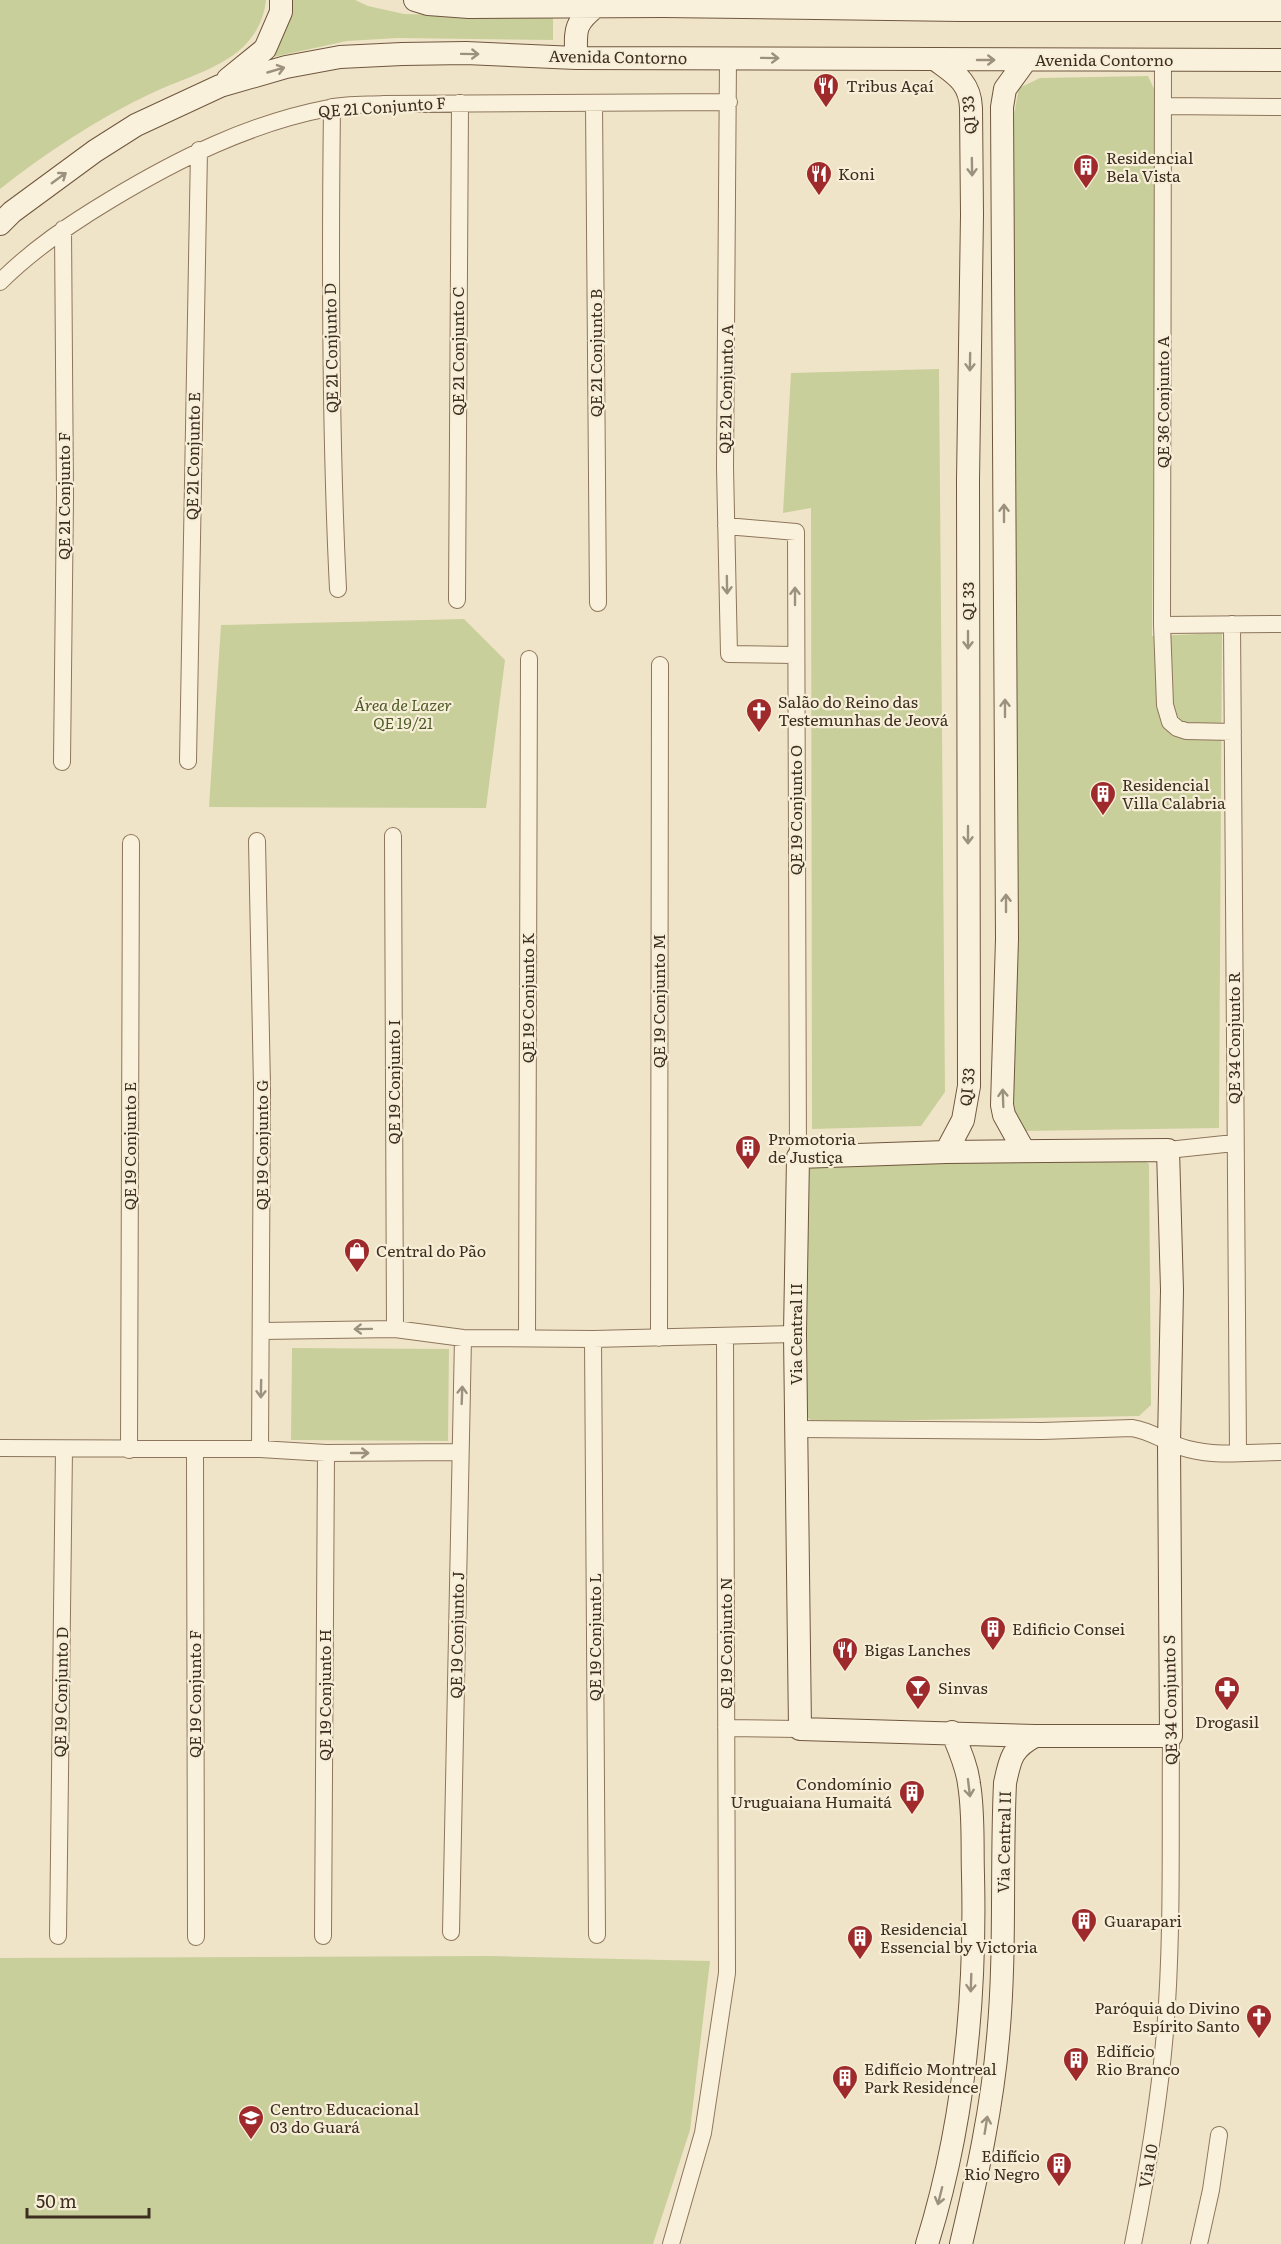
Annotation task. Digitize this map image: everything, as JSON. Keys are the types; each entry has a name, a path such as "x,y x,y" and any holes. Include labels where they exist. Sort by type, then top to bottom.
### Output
{"street":[{"path":"220,86 265,49 281,12 281,0"},
{"path":"415,0 428,4 469,7 512,3 595,6 1281,10"},
{"path":"576,58 577,27 581,18 595,6"},
{"name":"Avenida Contorno","path":"4,218 136,125 220,86 286,67 340,57 465,54 576,58 1281,60"},
{"name":"QE 21 Conjunto A","path":"728,58 725,467 729,654 795,655"},
{"name":"QI 33","path":"936,60 965,84 970,99 972,215 968,480 969,1086 963,1120 946,1152"},
{"name":"QI 33","path":"1024,1151 1004,1115 1002,1105 1006,939 1003,96 1010,80 1026,60"},
{"name":"QE 36 Conjunto A","path":"1163,60 1165,106 1162,625 1165,705 1170,722 1177,728 1186,731 1233,732"},
{"name":"QE 21 Conjunto F","path":"0,282 31,252 63,229 145,179 199,150 263,125 332,107 460,103 729,102"},
{"name":"QE 21 Conjunto C","path":"457,600 460,103"},
{"name":"QE 21 Conjunto B","path":"594,103 598,603"},
{"path":"1165,106 1281,107"},
{"name":"QE 21 Conjunto D","path":"332,107 331,371 333,491 338,589"},
{"name":"QE 21 Conjunto E","path":"188,761 199,150"},
{"path":"972,215 1003,216"},
{"name":"QE 21 Conjunto F","path":"62,762 65,496 63,229"},
{"name":"QE 19 Conjunto O","path":"726,526 796,532 798,1157"},
{"name":"QE 34 Conjunto R","path":"1232,624 1238,1453"},
{"path":"1162,625 1281,624"},
{"name":"QE 19 Conjunto K","path":"528,1338 529,659"},
{"name":"QE 19 Conjunto M","path":"659,1338 660,664"},
{"name":"QE 19 Conjunto I","path":"393,836 395,1329"},
{"name":"QE 19 Conjunto G","path":"257,841 262,1086 260,1449"},
{"name":"QE 19 Conjunto E","path":"129,1449 131,843"},
{"path":"968,938 1006,939"},
{"path":"798,1157 946,1152 1168,1150 1234,1143"},
{"path":"1168,1150 1172,1290 1169,1443"},
{"name":"Via Central II","path":"798,1157 795,1334 800,1729"},
{"path":"261,1331 395,1329 463,1338 659,1338 795,1334"},
{"name":"QE 19 Conjunto N","path":"671,2244 704,2133 727,1973 725,1336"},
{"name":"QE 19 Conjunto J","path":"451,1932 463,1338"},
{"name":"QE 19 Conjunto L","path":"593,1338 597,1935"},
{"path":"797,1429 1042,1431 1132,1428 1155,1434 1169,1443 1201,1452 1281,1452"},
{"name":"QE 34 Conjunto S","path":"1160,2088 1168,1958 1171,1736 1169,1443"},
{"path":"0,1448 260,1449 326,1453 460,1452"},
{"name":"QE 19 Conjunto D","path":"58,1936 64,1449"},
{"name":"QE 19 Conjunto F","path":"195,1450 196,1937"},
{"name":"QE 19 Conjunto H","path":"323,1936 326,1453"},
{"path":"726,1728 952,1732 1035,1736 1171,1736"},
{"name":"Via Central II","path":"927,2244 948,2162 962,2085 974,1920 969,1784 952,1732"},
{"name":"Via Central II","path":"961,2244 979,2168 998,2038 1004,1937 1005,1783 1010,1760 1020,1744 1035,1736"},
{"name":"Via 10","path":"1133,2244 1152,2146 1160,2088"},
{"path":"1199,2244 1211,2190 1219,2135"},
{"path":"948,2162 979,2168"}],"green space":[{"path":"0,0 266,0 255,32 247,43 232,56 211,68 152,93 92,125 54,149 0,189"},
{"path":"287,0 355,0 368,6 404,14 553,18 553,40 398,38 347,41 264,59"},
{"path":"1148,76 1156,93 1152,636 1222,633 1219,1128 1024,1131 1010,1104 1013,119 1019,88 1040,78"},
{"path":"939,369 945,1092 921,1126 812,1129 811,508 783,513 791,373"},
{"name":"Área de Lazer QE 19/21","path":"464,619 505,660 486,808 209,807 221,625"},
{"path":"818,1155 1138,1155 1149,1164 1151,1405 1139,1416 813,1422 801,1412 799,1170"},
{"path":"292,1348 449,1349 448,1441 291,1440"},
{"path":"490,1956 710,1961 690,2130 653,2244 0,2244 0,1958"}],"place":[{"name":"Tribus Açaí","path":"826,109"},
{"name":"Residencial Bela Vista","path":"1086,190"},
{"name":"Koni","path":"819,197"},
{"name":"Salão do Reino das Testemunhas de Jeová","path":"759,734"},
{"name":"Residencial Villa Calabria","path":"1103,817"},
{"name":"Promotoria de Justiça","path":"748,1171"},
{"name":"Central do Pão","path":"357,1274"},
{"name":"Edificio Consei","path":"993,1652"},
{"name":"Bigas Lanches","path":"845,1673"},
{"name":"Sinvas","path":"918,1711"},
{"name":"Drogasil","path":"1227,1712"},
{"name":"Condomínio Uruguaiana Humaitá","path":"912,1816"},
{"name":"Guarapari","path":"1084,1944"},
{"name":"Residencial Essencial by Victoria","path":"860,1961"},
{"name":"Paróquia do Divino Espírito Santo","path":"1259,2040"},
{"name":"Edifício Rio Branco","path":"1076,2083"},
{"name":"Edifício Montreal Park Residence","path":"845,2101"},
{"name":"Centro Educacional 03 do Guará","path":"251,2141"},
{"name":"Edifício Rio Negro","path":"1059,2188"}]}
